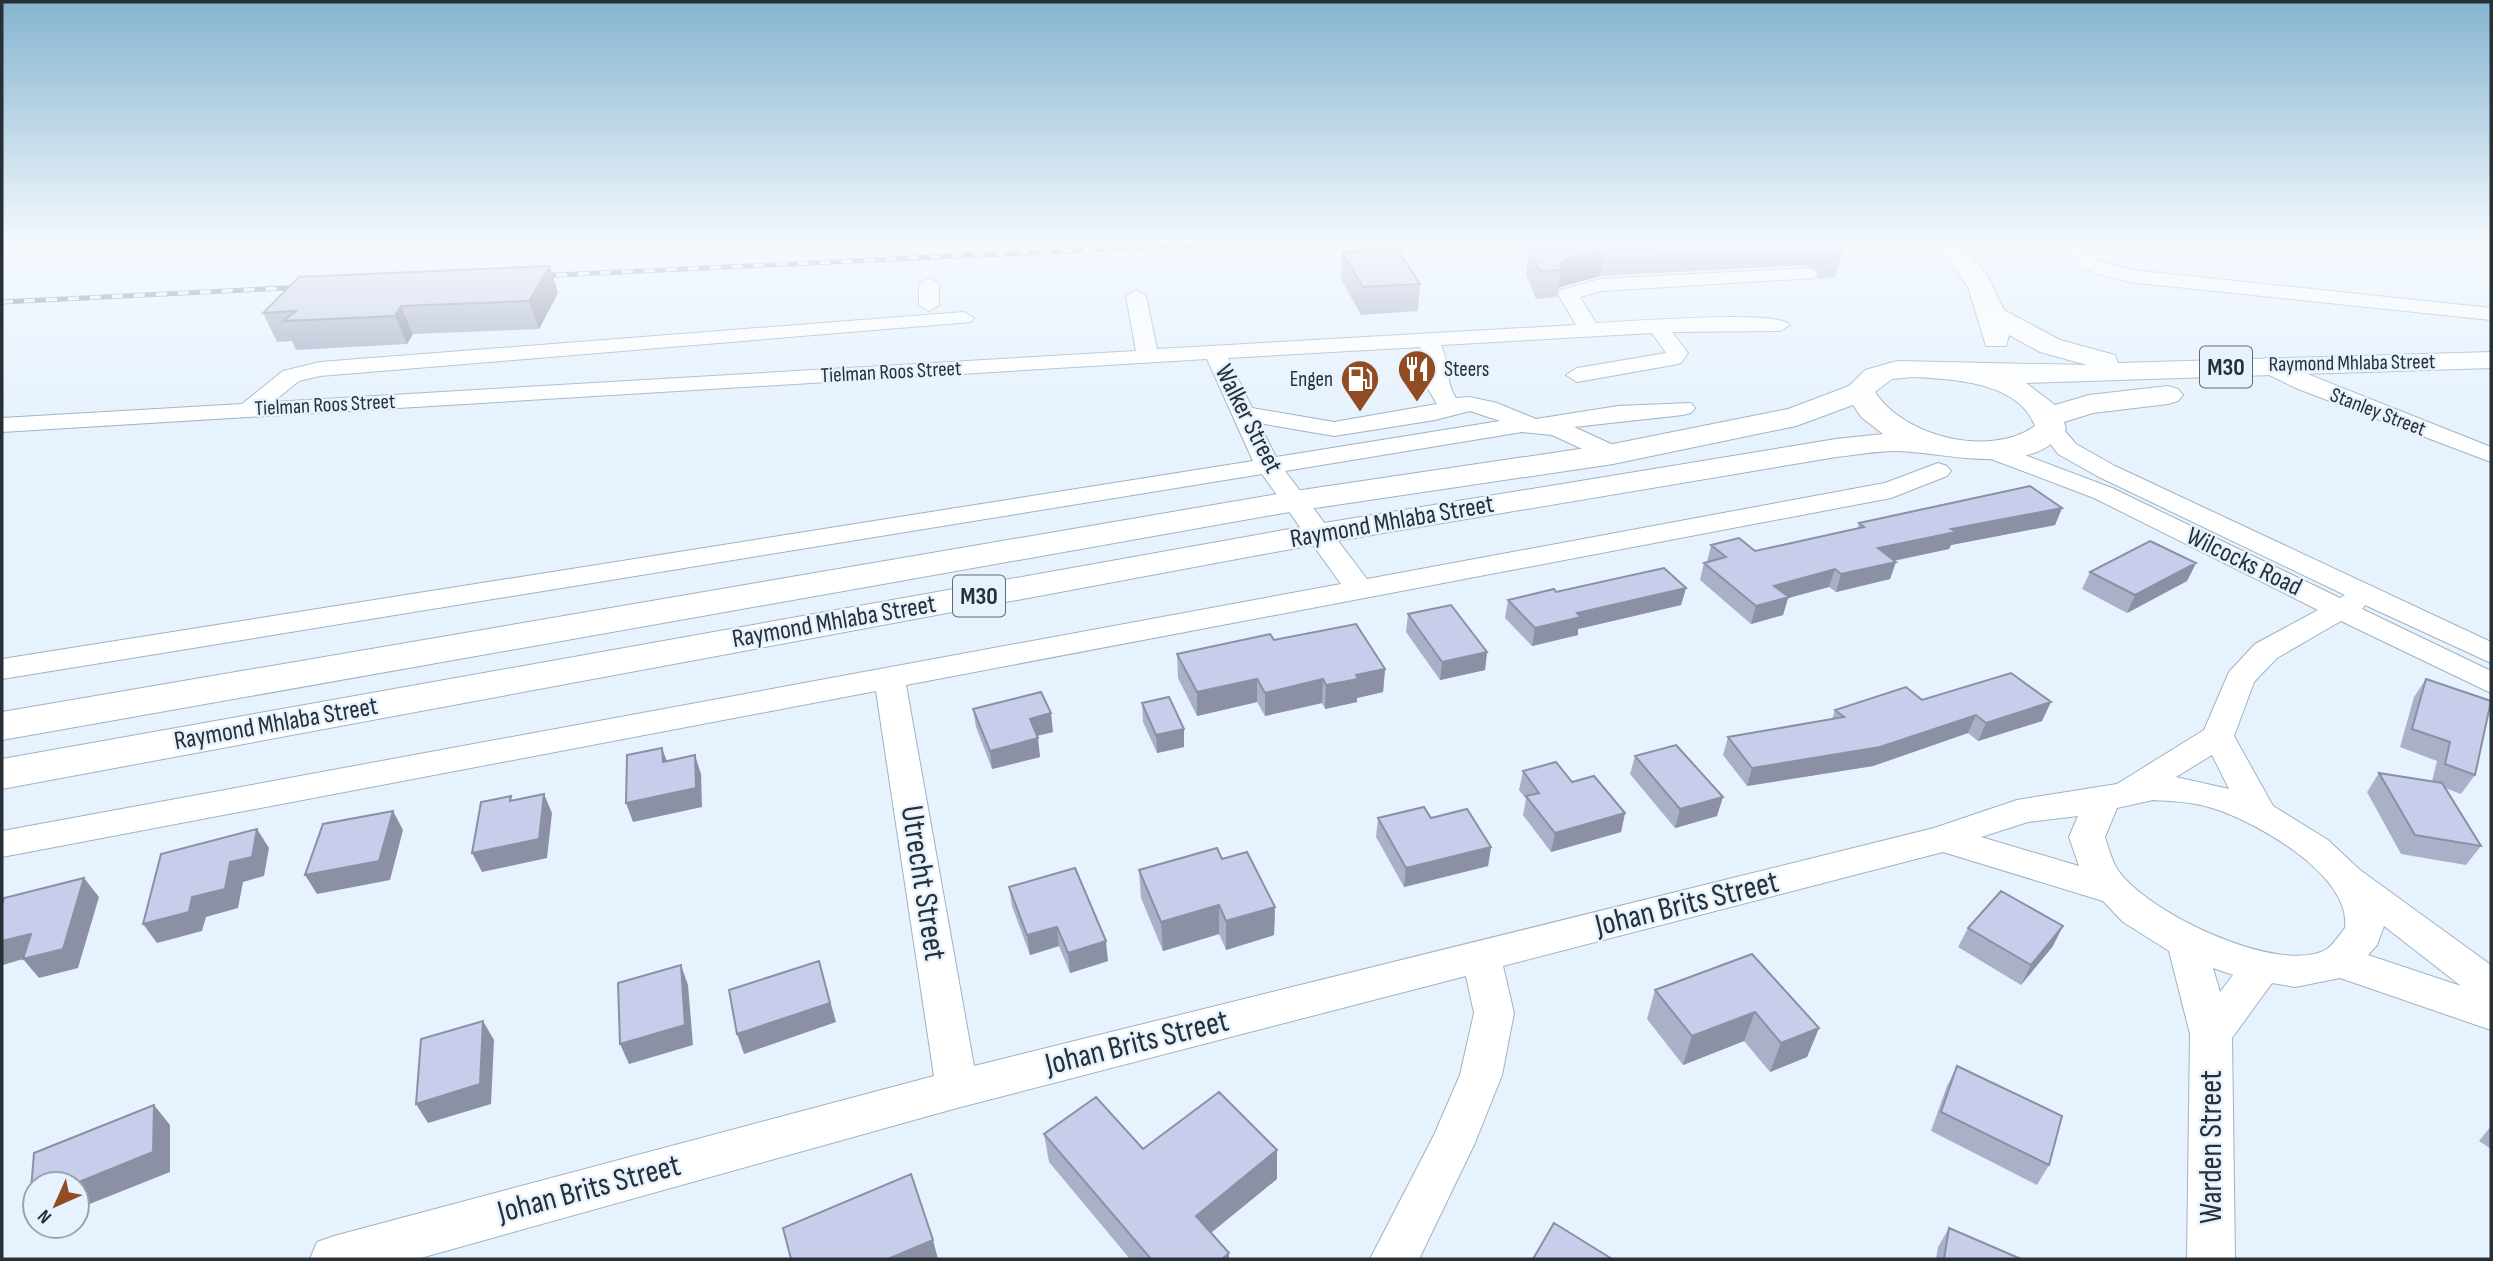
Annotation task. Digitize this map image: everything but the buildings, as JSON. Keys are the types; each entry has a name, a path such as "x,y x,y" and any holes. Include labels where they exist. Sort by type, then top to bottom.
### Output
{"main road":[{"path":"1989,301 1995,316 1997,360 2014,383"},
{"path":"1913,368 1953,357 1971,344 1995,316"},
{"path":"1995,316 2039,341 2074,354 2185,370"},
{"name":"Raymond Mhlaba Street","path":"1963,456 1877,418 1864,404 1860,392 1864,382 1875,375 1913,368 1962,372 2014,383 2054,375 2267,365 2491,360"},
{"name":"Raymond Mhlaba Street","path":"2,774 1318,534 1856,445 1895,442 1963,456 2021,448 2041,440 2050,423 2117,399 2306,384 2491,377"},
{"name":"Raymond Mhlaba Street","path":"2014,383 2039,404 2050,423"},
{"name":"Raymond Mhlaba Street","path":"2,726 1295,501 1613,454 1796,416 1860,392"}],"street":[{"path":"885,372 891,323 920,301"},
{"path":"939,301 964,318"},
{"path":"1137,301 1148,356"},
{"path":"1571,301 1590,330"},
{"path":"2366,301 2491,314"},
{"path":"250,409 291,376 309,370 964,318"},
{"path":"958,368 964,318"},
{"name":"Tielman Roos Street","path":"2,425 1657,326 1780,325"},
{"path":"1577,375 1673,358 1677,353 1675,348 1657,326"},
{"path":"1427,339 1436,358 1436,384 1450,406"},
{"path":"516,393 541,352"},
{"name":"Walker Street","path":"1214,352 1266,464 1359,588"},
{"name":"Stanley Street","path":"2267,365 2306,384 2491,455"},
{"path":"1242,413 1281,417 1317,428 1435,413 1450,406 1492,408 1531,425 1557,428 1613,454"},
{"path":"2,669 1381,446 1618,413 1684,408"},
{"name":"Wilcocks Road","path":"2050,423 2067,449 2353,602 2491,683"},
{"path":"1364,424 1381,446"},
{"name":"Wilcocks Road","path":"1963,456 2103,493 2353,602 2491,654"},
{"name":"Raymond Mhlaba Street","path":"2,844 1891,490 1963,456"},
{"path":"2343,875 2360,901 2366,925 2359,946 2340,962 2319,968 2262,967 2188,943 2146,919 2113,890 2096,869 2086,848 2084,829 2091,813 2114,796 2218,736 2240,679 2266,651 2353,602"},
{"name":"Utrecht Street","path":"889,677 957,1089"},
{"path":"2218,736 2261,815"},
{"name":"Johan Brits Street","path":"334,1259 957,1089 1943,839 2007,815 2154,788 2188,791 2224,800 2261,815 2302,839 2343,875"},
{"path":"1943,839 2113,890"},
{"path":"2343,875 2491,987"},
{"name":"Warden Street","path":"2188,943 2211,1034 2211,1259"},
{"path":"1394,1259 1452,1145 1481,1075 1494,1013 1481,956"},
{"path":"2340,962 2491,1013"},
{"name":"Warden Street","path":"2211,1034 2262,967"}],"railway":[{"path":"2,302 25,301"}],"place":[{"name":"Steers","path":"1417,403"},
{"name":"Engen","path":"1360,413"}]}
